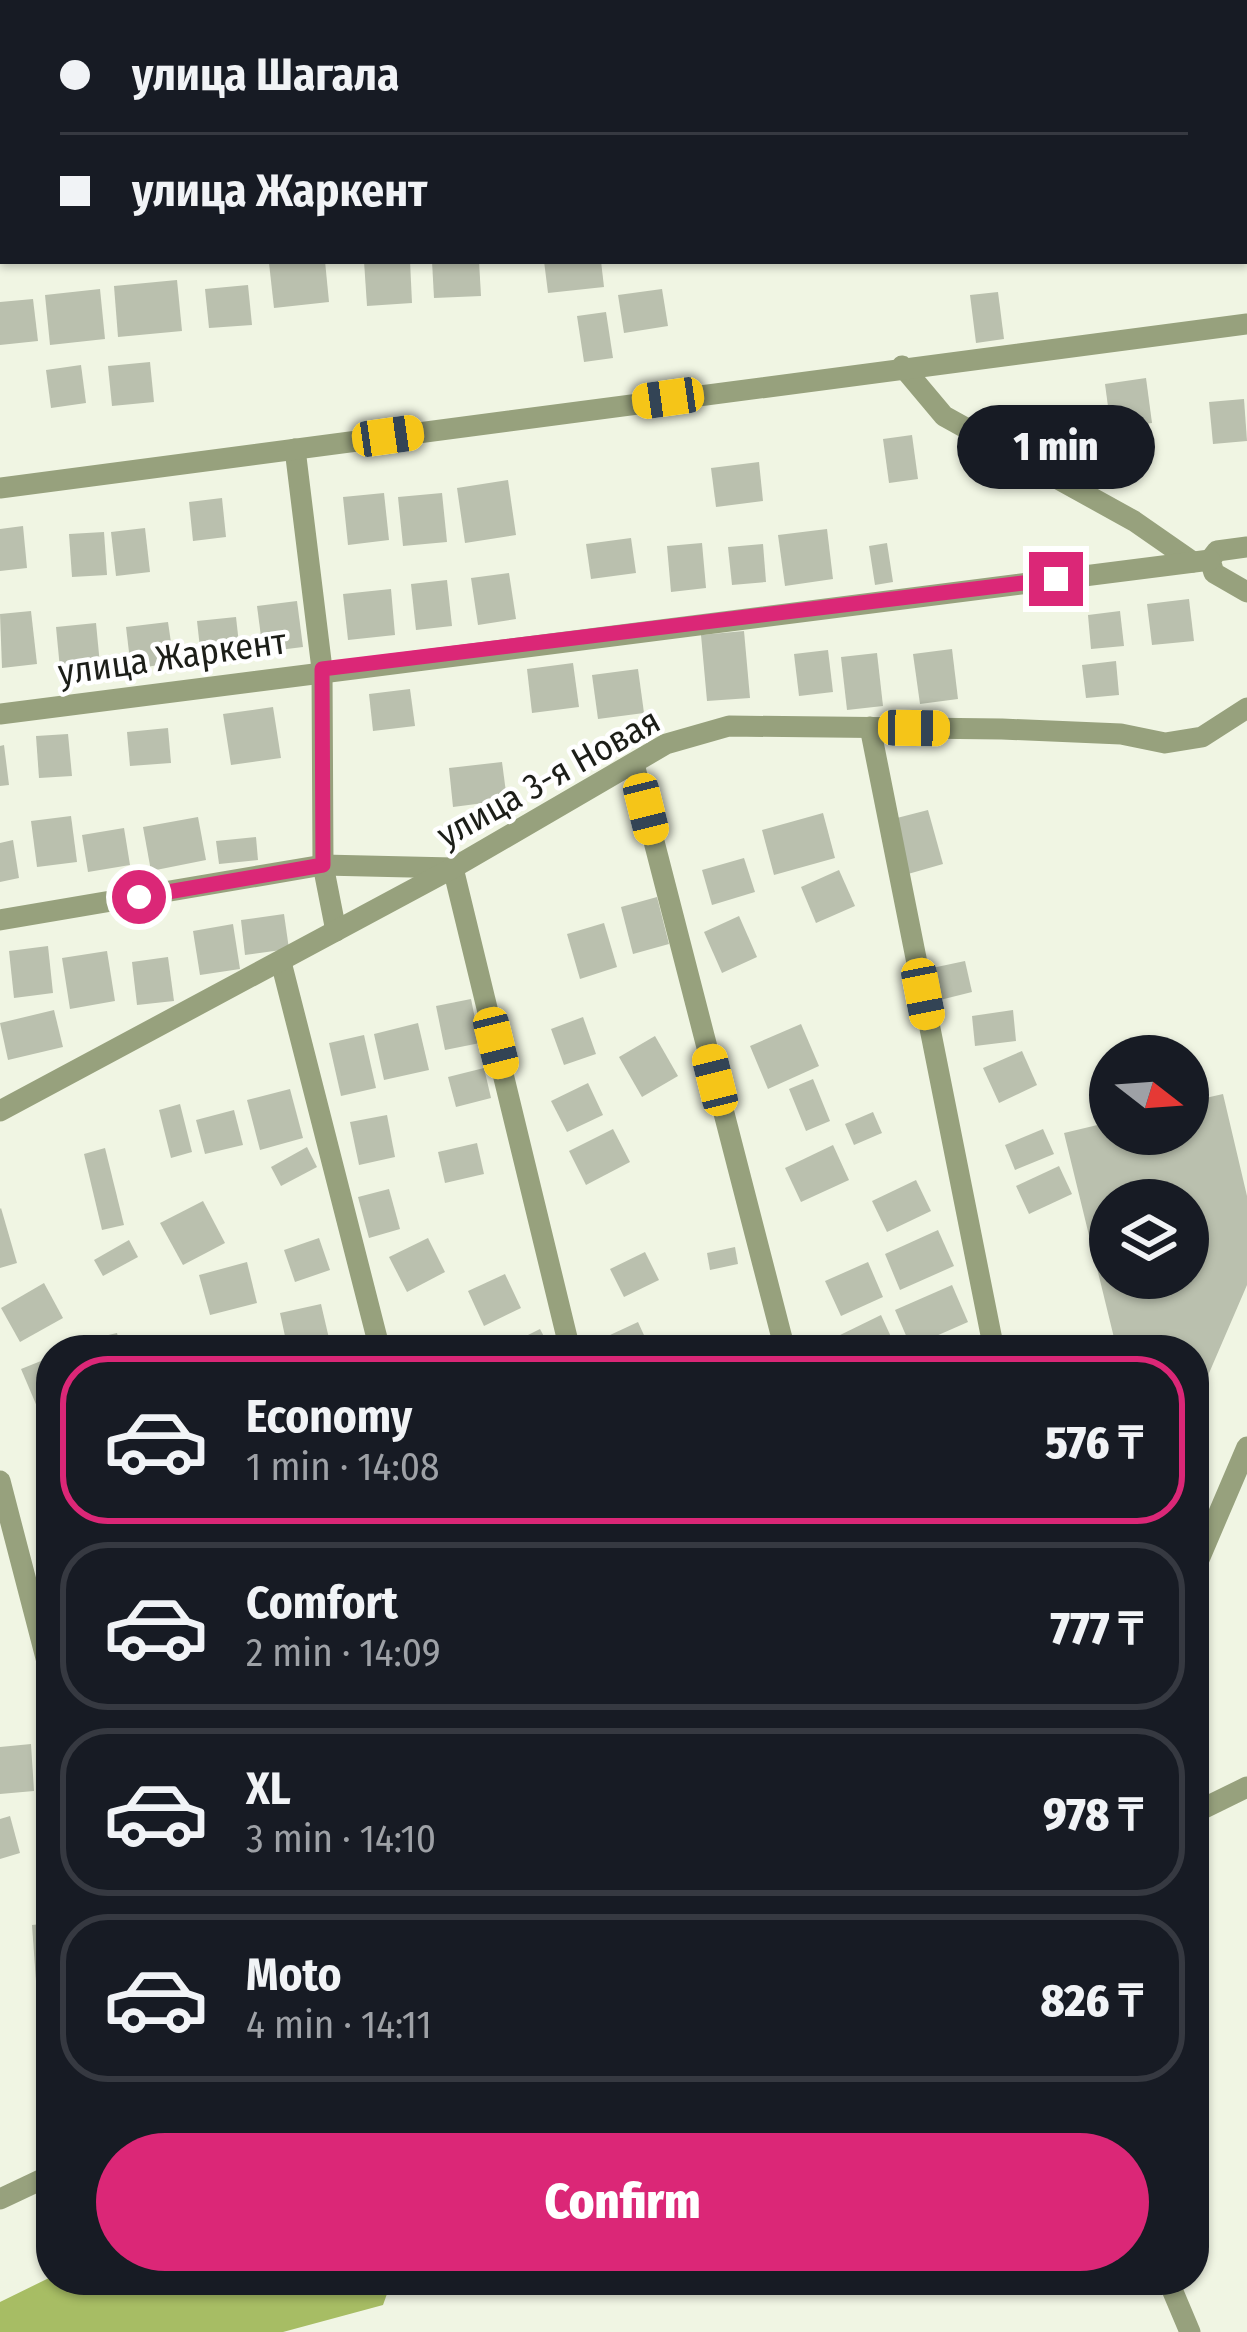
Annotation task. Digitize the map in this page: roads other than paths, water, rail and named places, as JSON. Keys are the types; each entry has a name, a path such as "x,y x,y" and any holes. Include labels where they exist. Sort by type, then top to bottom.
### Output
{"street":[{"path":"0,488 1247,324"},
{"path":"902,366 944,416 1134,521 1247,592"},
{"path":"295,449 322,669 323,865 336,931"},
{"name":"улица Жаркент","path":"0,714 322,669 1206,565 1217,550 1247,547"},
{"path":"1202,737 1247,708"},
{"name":"улица 3-я Новая","path":"0,1112 453,868 666,744 728,726 1121,734 1165,743 1247,734"},
{"path":"870,727 991,1335"},
{"path":"634,764 781,1335"},
{"path":"0,920 323,865 453,868 566,1335"},
{"path":"281,962 376,1335"},
{"path":"1209,1536 1247,1447"},
{"path":"0,1481 36,1619"},
{"path":"1220,1510 1247,1502"},
{"path":"1209,1806 1247,1787"},
{"path":"0,2199 36,2182"},
{"path":"1174,2295 1190,2332"}]}
